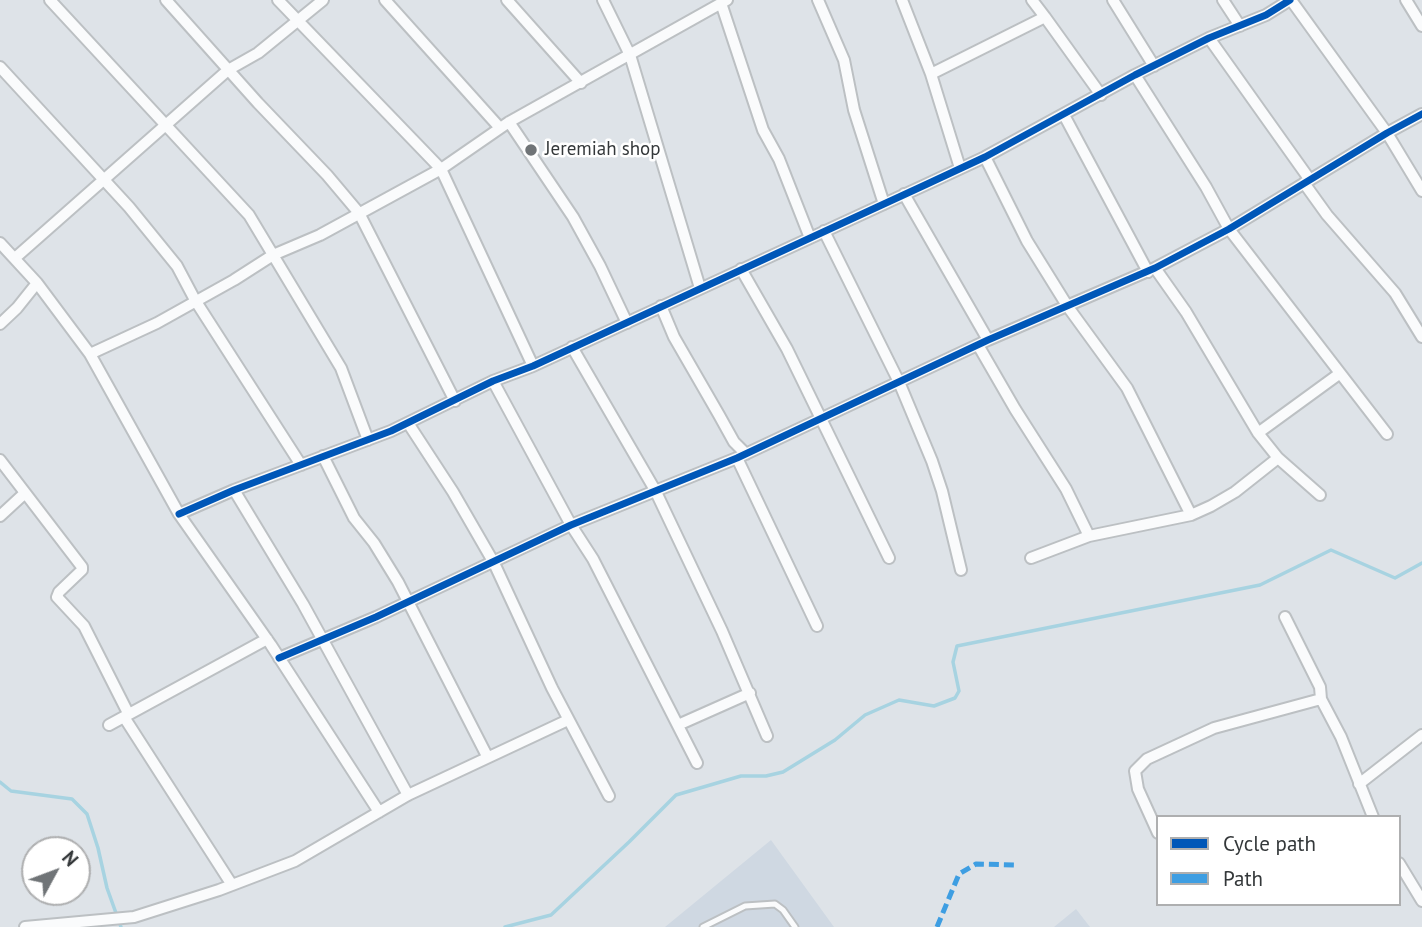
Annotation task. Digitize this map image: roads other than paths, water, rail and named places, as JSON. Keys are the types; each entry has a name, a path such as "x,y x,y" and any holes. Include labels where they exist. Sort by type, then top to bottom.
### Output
{"street":[{"path":"50,0 249,215 341,368 368,440"},
{"path":"166,0 359,213 455,401"},
{"path":"278,0 441,169 533,366"},
{"path":"15,258 228,70 258,53 323,0"},
{"path":"385,0 505,125 573,217 627,323"},
{"path":"507,0 581,83"},
{"path":"603,0 630,55 700,288"},
{"path":"818,0 844,60 854,110 884,204"},
{"path":"902,0 931,74 960,168"},
{"path":"1032,0 1101,95"},
{"path":"1113,0 1154,66"},
{"path":"179,514 408,423 492,381 533,366 627,323 985,157 1135,75 1209,38 1266,15 1290,0 1387,133 1422,191"},
{"path":"1406,0 1422,26"},
{"path":"90,354 157,323 273,255 320,235 441,169 505,125 724,2 763,130 779,159 810,238"},
{"path":"1229,3 1240,26"},
{"path":"931,74 1045,17"},
{"path":"1209,38 1327,215 1395,293 1422,337"},
{"path":"0,67 129,206 170,257 301,465"},
{"path":"1135,75 1206,187 1229,229 1387,434"},
{"path":"279,658 494,563 571,525 741,456 983,343 1152,270 1229,229 1422,114"},
{"path":"1064,115 1152,270 1185,312 1258,433 1278,458 1320,495"},
{"path":"985,157 1027,241 1068,307 1127,388 1191,515"},
{"path":"904,194 1015,409 1066,489 1088,536"},
{"path":"824,231 899,382 942,491 961,570"},
{"path":"0,243 37,284 90,354 179,514 267,639 379,812"},
{"path":"741,270 787,349 889,558"},
{"path":"0,324 37,284"},
{"path":"661,306 674,337 741,456 817,626"},
{"path":"572,347 655,490 750,693 767,736"},
{"path":"1258,433 1339,374"},
{"path":"492,381 571,525 593,558 697,763"},
{"path":"408,423 453,492 494,563 568,720 610,796"},
{"path":"323,456 354,518 374,542 408,602 487,756"},
{"path":"1031,558 1088,536 1191,515 1235,492 1278,458"},
{"path":"0,460 82,567 58,592 57,597 84,626 126,715 232,885"},
{"path":"234,490 323,640 408,795"},
{"path":"0,516 25,493"},
{"path":"1284,617 1320,687 1321,699 1341,737 1372,815"},
{"path":"110,725 267,639"},
{"path":"678,725 750,693"},
{"path":"1156,830 1145,808 1135,771 1147,759 1213,728 1321,699"},
{"path":"25,927 134,917 295,861 408,795 568,720"},
{"path":"1359,784 1422,735"},
{"path":"1401,866 1422,901"}],"lane":[{"path":"703,927 745,906 775,904 783,909 795,927"}],"waterway":[{"path":"505,927 551,915 676,795 741,776 766,776 783,772 835,740 865,715 899,700 934,706 955,698 959,691 953,662 957,646 1260,585 1331,550 1395,578 1422,563"},
{"path":"0,782 11,791 72,799 87,814 107,888 121,927"}],"place":[{"name":"Jeremiah shop","path":"531,150"}]}
